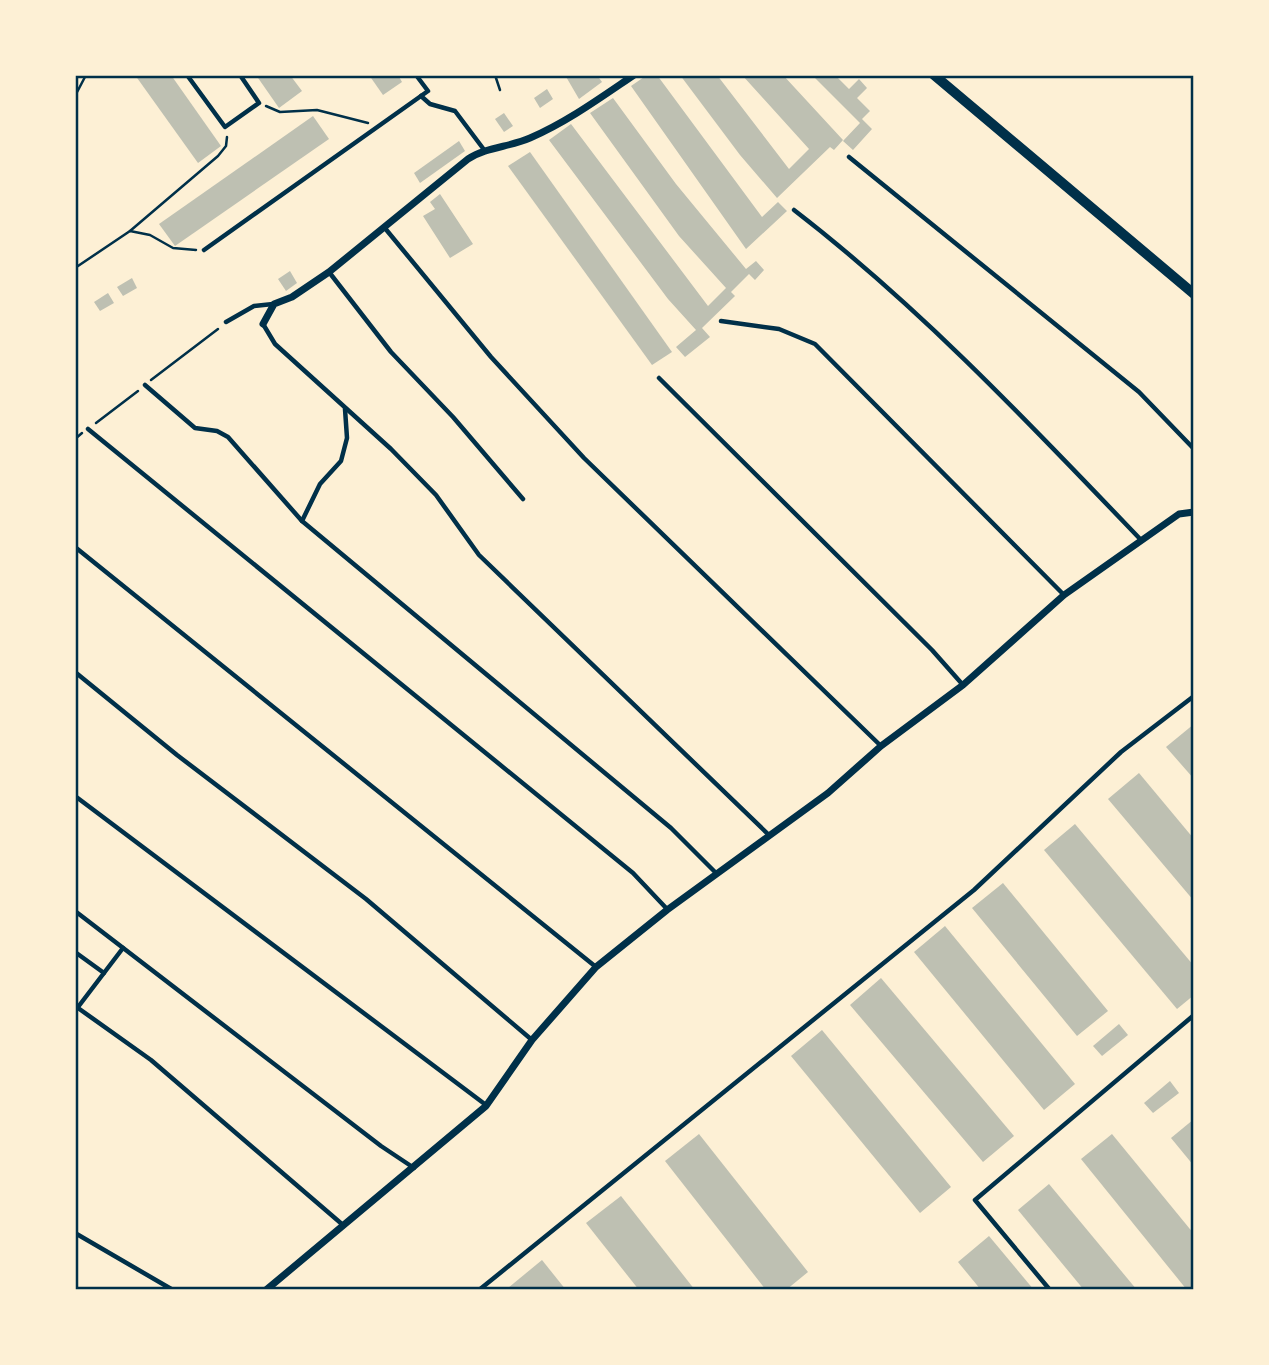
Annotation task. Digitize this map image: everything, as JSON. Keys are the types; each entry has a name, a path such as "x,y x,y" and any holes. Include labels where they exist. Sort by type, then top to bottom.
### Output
{"street":[{"path":"263,324 274,304 292,296 329,272 468,159 485,150 506,148 531,138 575,115 634,75"},
{"path":"934,75 1194,294"},
{"path":"266,1290 486,1106 532,1040 596,968 667,910 828,793 881,746 963,685 1064,595 1179,514 1194,512"}],"lane":[{"path":"187,75 225,127 260,103 240,75"},
{"path":"204,250 428,91 416,75"},
{"path":"421,96 430,104 455,111 485,150"},
{"path":"849,158 1139,392 1194,449"},
{"path":"794,210 937,334 1029,423 1142,540"},
{"path":"384,227 491,357 584,458 881,746"},
{"path":"329,272 391,352 453,417 523,499"},
{"path":"226,322 254,306 274,304"},
{"path":"721,321 779,328 815,344 1064,595"},
{"path":"263,324 275,344 436,495 479,555 770,836"},
{"path":"659,379 923,640 963,685"},
{"path":"145,385 195,428 217,431 228,437 302,521 671,828 718,874"},
{"path":"302,521 320,484 341,461 347,438 345,408"},
{"path":"88,429 633,873 667,910"},
{"path":"75,547 596,968"},
{"path":"75,672 177,755 366,899 532,1040"},
{"path":"480,1290 974,890 1121,752 1194,696"},
{"path":"75,796 486,1106"},
{"path":"75,911 381,1146 415,1168"},
{"path":"123,948 77,1009 151,1060 344,1226"},
{"path":"75,952 104,973"},
{"path":"1050,1290 975,1200 1194,1015"},
{"path":"75,1233 173,1290"}],"path":[{"path":"75,96 86,75"},
{"path":"495,75 500,90"},
{"path":"260,103 280,112 317,110 378,127"},
{"path":"75,268 130,231 218,156 226,146 225,127"},
{"path":"130,231 150,235 173,248 204,250"}],"building":[{"path":"135,75 171,75 221,146 198,163"},
{"path":"256,75 290,75 302,91 279,108"},
{"path":"369,75 398,75 402,82 383,95"},
{"path":"565,75 597,75 602,82 579,99"},
{"path":"647,75 657,75 762,217 778,202 787,211 746,249 631,86"},
{"path":"680,75 717,75 789,169 809,149 742,75 783,75 843,140 834,150 830,147 777,198 740,155"},
{"path":"812,75 835,75 849,89 859,79 867,88 857,98 870,111 862,119 872,129 853,150 843,141 860,123"},
{"path":"547,89 553,99 540,108 534,98"},
{"path":"613,98 676,184 746,269 756,261 764,270 755,280 749,274 731,292 735,296 702,328 710,337 685,357 676,347 696,330 668,299 549,140 571,124 708,306 726,288 679,236 590,113"},
{"path":"504,113 513,126 504,132 495,119"},
{"path":"313,116 329,139 175,246 159,224"},
{"path":"459,141 465,151 420,183 414,173"},
{"path":"530,152 672,352 652,365 508,166"},
{"path":"440,194 473,244 450,258 423,216 435,209 430,202"},
{"path":"290,271 297,283 286,291 278,279"},
{"path":"132,278 137,288 123,296 117,287"},
{"path":"108,293 114,303 100,311 94,302"},
{"path":"1194,724 1194,779 1166,747"},
{"path":"1139,773 1194,839 1194,901 1108,799"},
{"path":"1075,824 1194,966 1194,995 1177,1009 1044,850"},
{"path":"1003,883 1108,1011 1077,1036 972,908"},
{"path":"945,926 1075,1084 1044,1110 914,952"},
{"path":"881,978 1014,1136 983,1162 850,1005"},
{"path":"1119,1024 1128,1035 1102,1056 1093,1046"},
{"path":"822,1030 951,1187 920,1213 791,1056"},
{"path":"1170,1081 1179,1093 1153,1113 1144,1103"},
{"path":"1194,1119 1194,1166 1171,1138"},
{"path":"699,1134 808,1272 786,1290 766,1290 665,1161"},
{"path":"1112,1134 1194,1234 1194,1290 1187,1290 1081,1159"},
{"path":"1049,1184 1137,1290 1084,1290 1018,1210"},
{"path":"621,1196 695,1290 639,1290 586,1223"},
{"path":"989,1236 1034,1290 981,1290 958,1262"},
{"path":"542,1260 566,1290 508,1288"}]}
